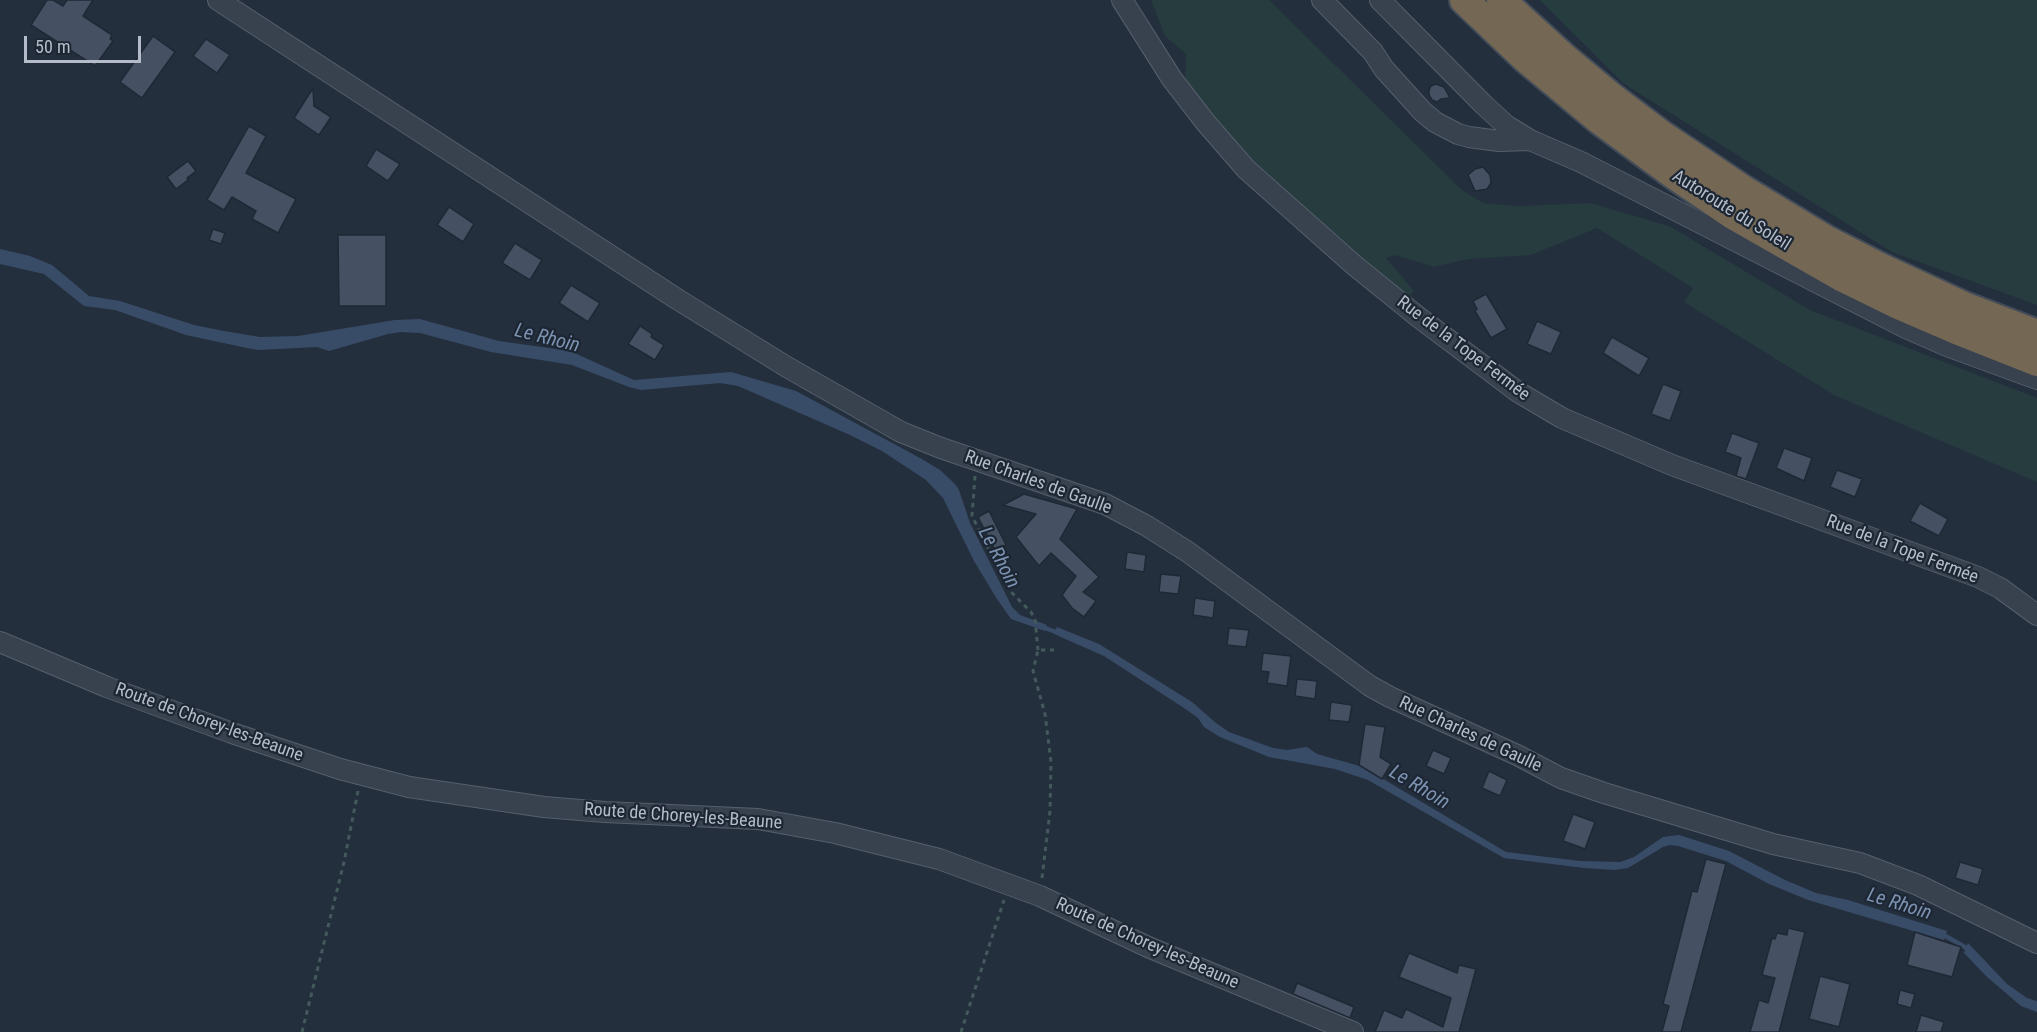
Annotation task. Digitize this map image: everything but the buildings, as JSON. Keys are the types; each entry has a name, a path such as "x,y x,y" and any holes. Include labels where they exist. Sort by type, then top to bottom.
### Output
{"highway":[{"name":"Autoroute du Soleil","path":"1464,0 1526,59 1598,119 1656,163 1731,214 1843,278 1898,305 2037,362"},
{"name":"Autoroute du Soleil","path":"1501,0 1566,59 1638,117 1707,166 1775,209 1827,240 1908,281 2037,334"}],"street":[{"name":"Rue Charles de Gaulle","path":"218,0 677,299 829,391 902,432 976,461 1105,504 1147,526 1188,552 1370,686 1561,778 1773,844 1860,862 1918,885 2037,943"},
{"name":"Rue de la Tope Fermée","path":"1122,0 1172,79 1246,169 1299,219 1491,374 1562,418 1653,457 1978,578 2010,594 2037,615"},
{"path":"1322,0 1373,52 1384,69 1435,122 1469,137 1499,141 1530,140"},
{"path":"1380,0 1484,105 1507,126 1530,140 1581,162 1906,328 2037,379"},
{"name":"Route de Chorey-les-Beaune","path":"0,642 161,707 362,776 419,789 544,807 748,818 788,823 939,859 1040,896 1148,947 1353,1032"}],"path":[{"path":"976,461 972,516 1010,591 1035,619 1038,650 1033,671 1045,714 1051,762 1050,811 1040,896"},
{"path":"1038,650 1054,650"},
{"path":"302,1032 344,862 362,776"},
{"path":"961,1032 1009,884"}],"green space":[{"path":"1151,0 1269,0 1462,190 1483,203 1519,206 1590,203 1669,226 1810,310 2037,398 2037,482 1834,395 1684,302 1693,288 1597,228 1531,255 1468,259 1434,267 1395,255 1386,258 1414,291 1403,302 1253,173 1191,95 1185,77 1186,54 1165,36"},
{"path":"1540,0 2037,0 2037,305 1892,252 1624,84"}],"water":[{"path":"0,249 30,256 52,265 89,296 120,301 194,325 224,331 260,337 298,336 395,320 420,319 499,341 570,351 634,380 731,372 796,391 920,458 940,470 955,484 970,523 1012,607 1020,615 1047,625 1045,631 1011,619 974,561 943,498 926,480 882,451 850,435 738,386 720,383 641,390 572,365 491,352 420,333 388,334 329,351 317,347 258,350 247,348 186,335 115,310 84,306 44,274 0,264"},
{"path":"1057,627 1099,644 1192,702 1229,732 1273,748 1287,750 1307,747 1317,754 1363,767 1506,852 1580,861 1620,862 1634,857 1663,837 1679,835 1729,851 1816,893 1848,900 1947,931 1944,940 1808,900 1769,884 1726,861 1678,846 1663,847 1628,868 1615,870 1504,858 1368,780 1335,769 1269,757 1220,737 1204,727 1198,718 1184,708 1104,656 1054,634"},
{"path":"1968,943 2007,984 2027,998 2037,1001 2037,1012 2021,1006 1986,976 1964,953"}],"waterway":[{"name":"Le Rhoin","path":"1042,627 1059,633"},
{"name":"Le Rhoin","path":"1940,933 1968,951"}]}
